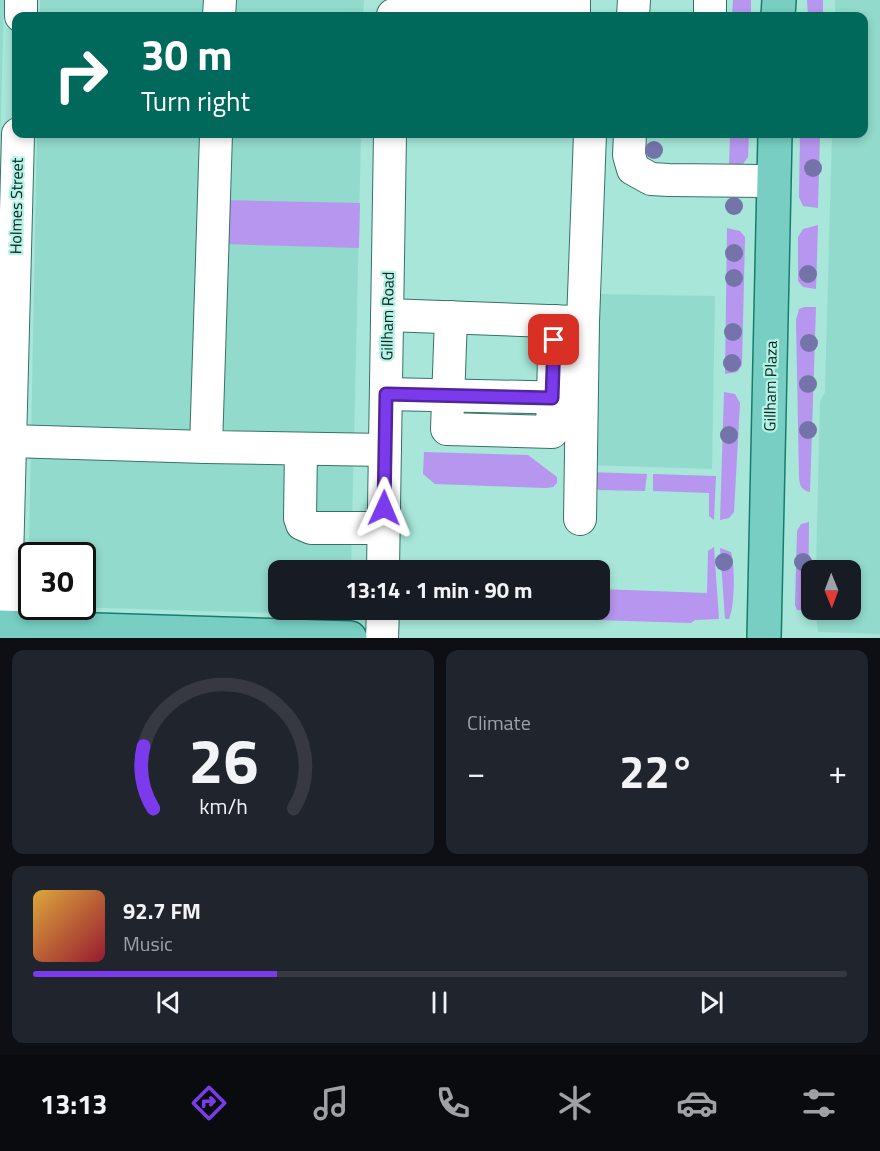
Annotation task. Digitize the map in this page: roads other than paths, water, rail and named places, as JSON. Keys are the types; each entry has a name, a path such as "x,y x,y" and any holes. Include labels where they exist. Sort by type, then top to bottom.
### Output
{"main road":[{"name":"Gillham Plaza","path":"764,638 775,138"},
{"path":"4,631 350,638"}],"street":[{"path":"393,11 455,7 514,8 534,12"},
{"name":"Holmes Street","path":"4,631 18,138"},
{"path":"206,447 216,138"},
{"name":"Gillham Road","path":"383,560 390,138"},
{"path":"580,519 567,398 569,322 590,138"},
{"path":"630,138 629,155 633,169 651,178 773,181"},
{"path":"387,315 569,322"},
{"path":"449,395 452,317"},
{"path":"386,394 567,398"},
{"path":"10,441 385,450"},
{"path":"301,449 300,518 302,524 311,528 383,528"},
{"path":"382,620 382,638"}]}
